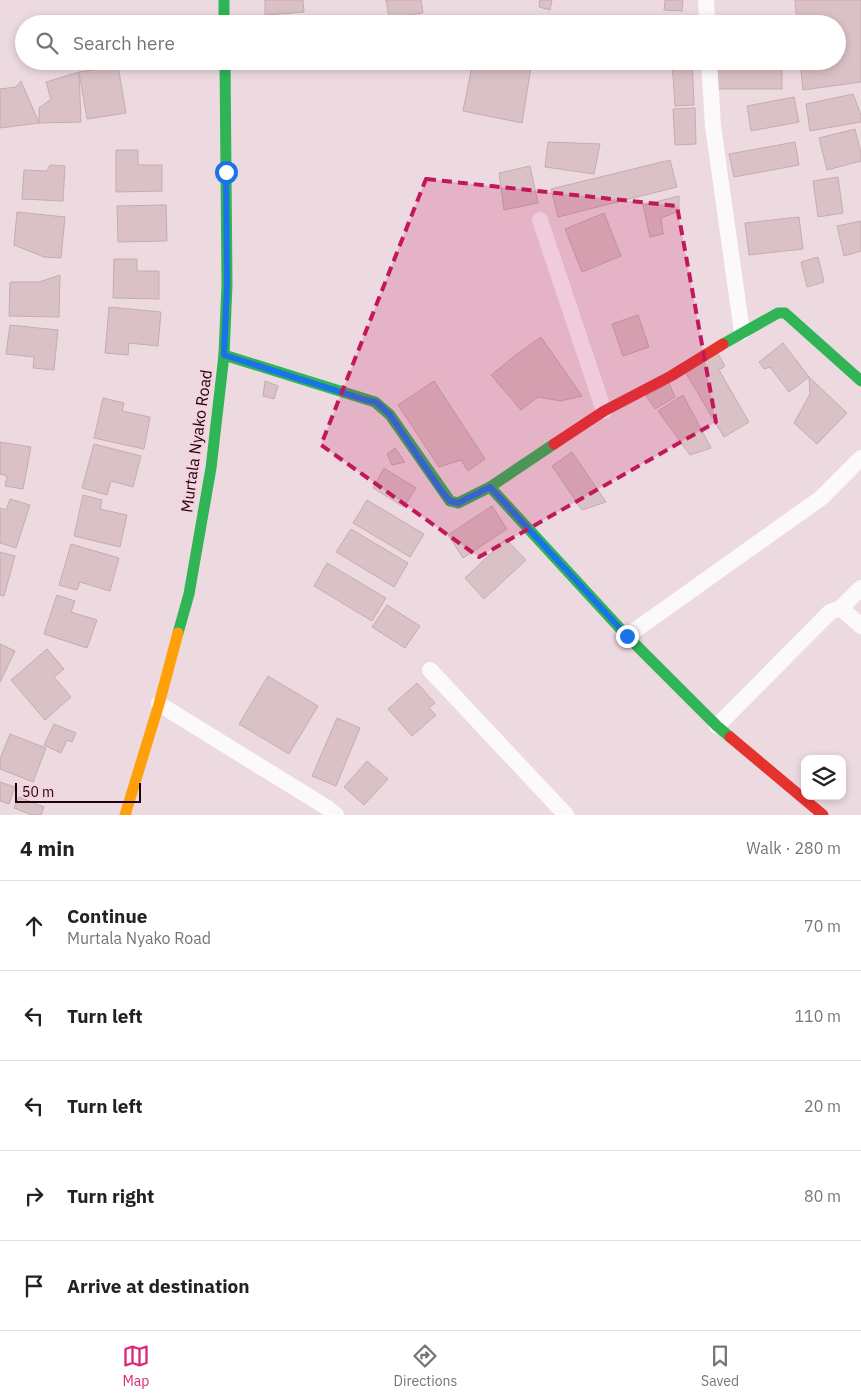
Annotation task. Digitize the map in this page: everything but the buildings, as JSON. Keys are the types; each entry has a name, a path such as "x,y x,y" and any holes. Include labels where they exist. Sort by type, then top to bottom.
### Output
{"street":[{"path":"224,0 224,15"},
{"path":"706,0 707,15"},
{"name":"Murtala Nyako Road","path":"125,815 159,704 189,594 211,468 224,355 227,285 225,70"},
{"path":"710,70 713,126 742,332"},
{"path":"540,220 604,412"},
{"path":"224,355 366,400 382,407 390,415 443,493 450,501 458,503 490,487 604,412 671,376 771,315 785,313 861,381"},
{"path":"627,636 821,498 861,458"},
{"path":"490,487 627,636 717,726 823,815"},
{"path":"717,726 830,612 841,608 861,588"},
{"path":"841,608 861,626"},
{"path":"430,670 566,815"},
{"path":"159,704 336,815"}],"highlighted area":[{"path":"426,179 677,206 716,422 479,557 321,445"}],"traffic: fast":[{"path":"224,0 224,15"},
{"path":"178,633 189,594 211,468 224,355 227,285 225,70"},
{"path":"723,344 778,313 785,313 861,381"},
{"path":"224,355 375,402 390,415 450,501 458,503 490,487 554,444"},
{"path":"490,487 627,636 730,737"}],"traffic: slow":[{"path":"125,815 159,704 178,633"}],"traffic: jam":[{"path":"554,444 604,411 671,376 723,344"},
{"path":"730,737 823,815"}],"route":[{"path":"226,172 227,285 224,355 376,402 390,415 450,501 458,503 490,487 627,636"}]}
